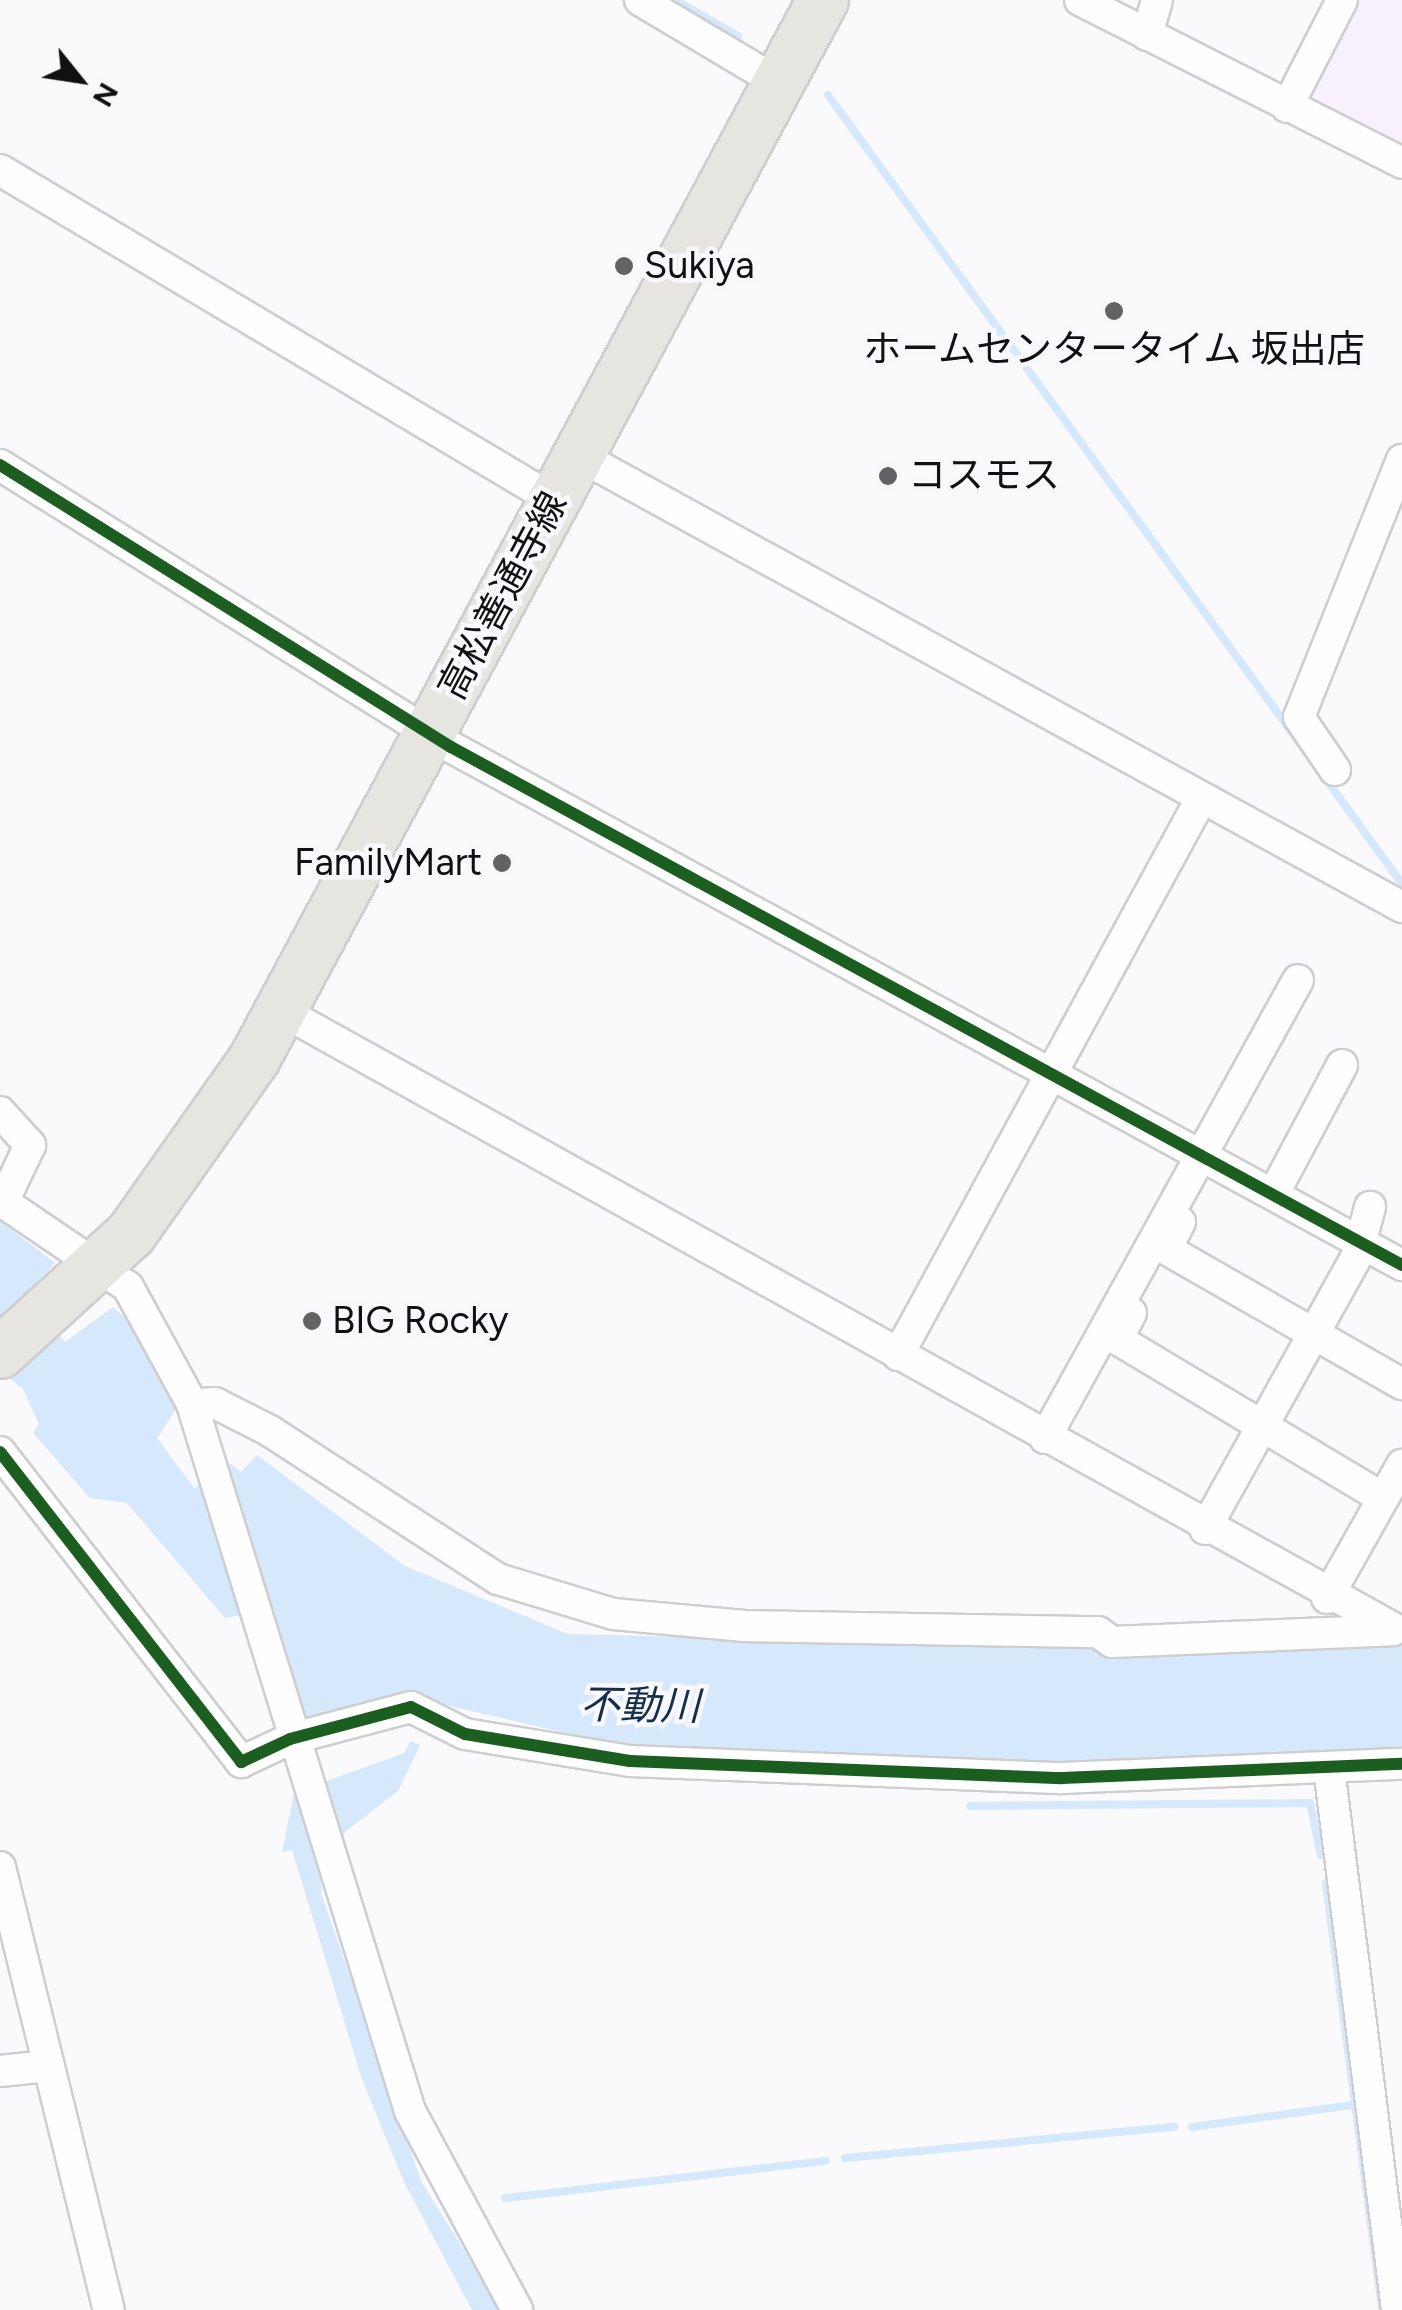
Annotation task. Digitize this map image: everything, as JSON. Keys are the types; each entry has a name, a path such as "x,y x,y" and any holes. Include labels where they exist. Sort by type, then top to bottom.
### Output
{"main road":[{"name":"高松善通寺線","path":"0,1353 100,1268 206,1136 280,1010 430,734 823,0"}],"street":[{"path":"640,0 780,83"},
{"path":"1080,0 1402,163"},
{"path":"1147,35 1157,0"},
{"path":"1287,107 1342,0"},
{"path":"0,170 554,500"},
{"path":"578,455 1400,906"},
{"path":"1334,770 1299,717 1402,460"},
{"path":"0,464 430,734 1054,1071 1402,1265"},
{"path":"898,1355 1201,799"},
{"path":"1298,980 1166,1249 1117,1339 1384,1498"},
{"path":"192,1404 215,1403 270,1431 498,1579 612,1614 744,1626 1098,1632 1112,1642 1395,1630 1327,1598 280,1010"},
{"path":"1274,1193 1342,1065"},
{"path":"0,1112 30,1146 2,1200 100,1268 143,1306 192,1404 218,1466 290,1739 434,2171 517,2310"},
{"path":"1045,1438 1208,1157"},
{"path":"1205,1528 1314,1334 1370,1207"},
{"path":"1166,1249 1402,1384"},
{"path":"0,1452 241,1762 290,1739 411,1707 464,1734 630,1761 1062,1778 1402,1764"},
{"path":"1327,1598 1402,1465"},
{"path":"1328,1768 1398,2310"},
{"path":"0,1867 109,2310"},
{"path":"0,2071 49,2066"}],"shaded area":[{"path":"1351,0 1402,0 1402,149 1304,100"}],"water":[{"name":"不動川","path":"0,1221 55,1263 24,1296 65,1342 113,1307 141,1331 176,1409 157,1438 194,1488 231,1464 241,1472 257,1455 405,1566 568,1634 1183,1650 1402,1638 1402,1750 1158,1765 638,1750 416,1698 301,1720 271,1610 225,1618 127,1503 90,1498 33,1433 39,1424 23,1389 0,1370"},
{"path":"411,1741 420,1745 398,1791 346,1831 320,1869 322,1896 421,2181 501,2310 472,2310 404,2182 362,2079 292,1850 282,1852 294,1793 404,1753"}],"waterway":[{"path":"675,0 738,36"},
{"path":"828,95 1402,884"},
{"path":"970,1806 1310,1803 1321,1855"},
{"path":"1326,1883 1382,2310"},
{"path":"1192,2127 1353,2105"},
{"path":"845,2158 1175,2127"},
{"path":"505,2198 826,2161"}],"cycle path":[{"path":"0,465 451,747 1402,1265"},
{"path":"0,1452 241,1762 290,1739 411,1707 465,1734 630,1761 1062,1778 1402,1764"}],"place":[{"name":"Sukiya","path":"624,266"},
{"name":"ホームセンタータイム 坂出店","path":"1114,311"},
{"name":"コスモス","path":"888,476"},
{"name":"FamilyMart","path":"502,863"},
{"name":"BIG Rocky","path":"312,1321"}]}
